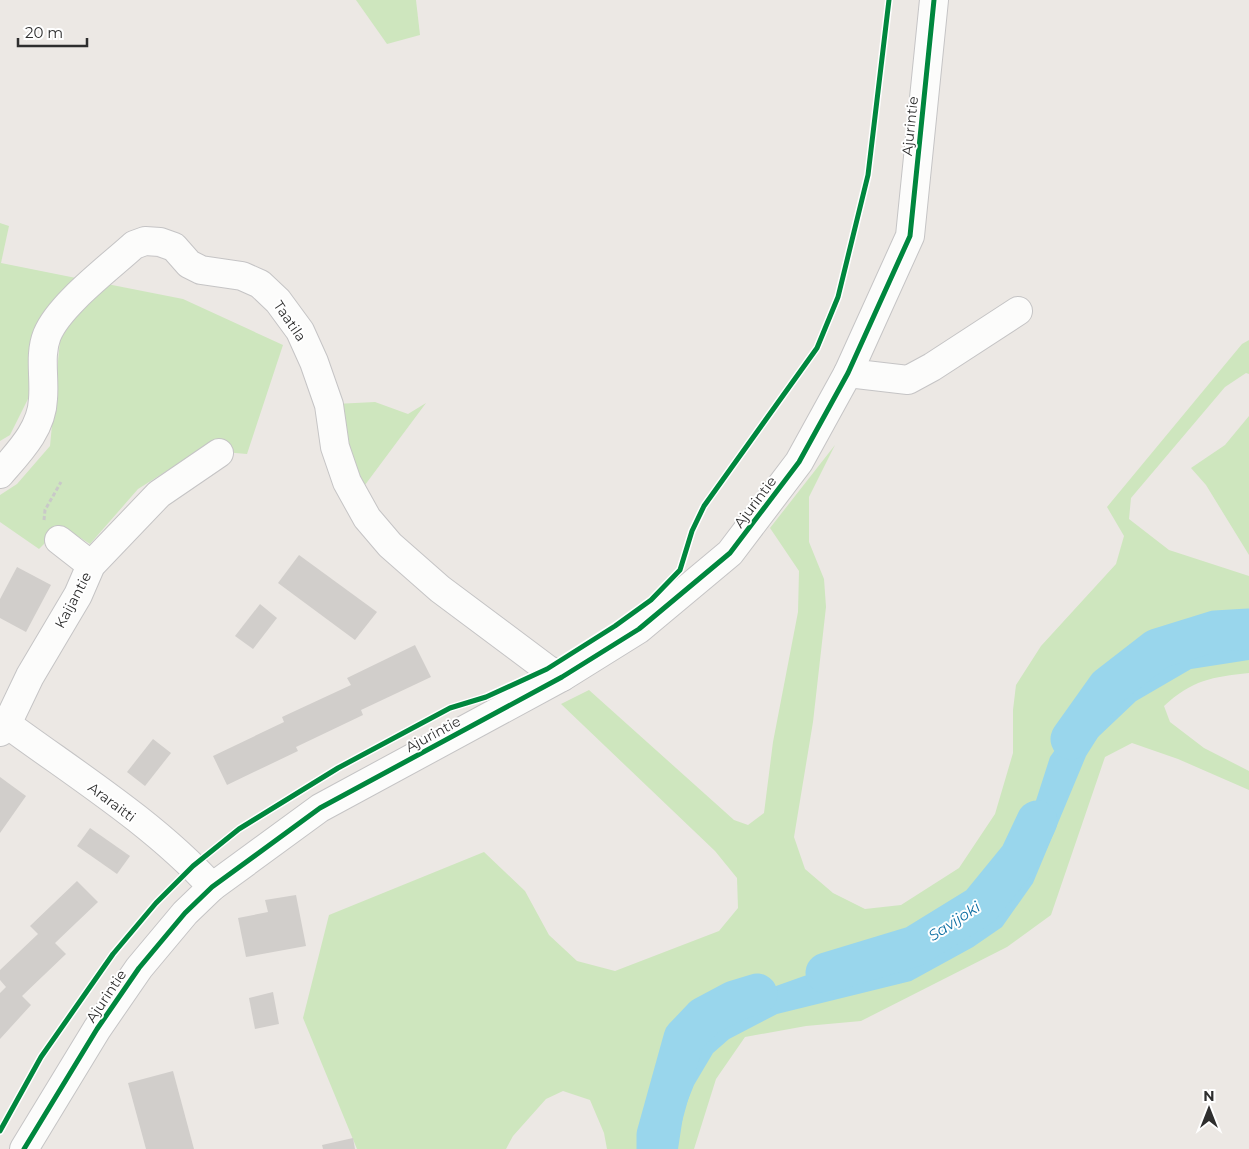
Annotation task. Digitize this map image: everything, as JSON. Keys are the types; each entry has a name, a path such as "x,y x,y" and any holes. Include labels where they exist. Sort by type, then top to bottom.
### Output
{"street":[{"name":"Ajurintie","path":"24,1149 97,1029 139,968 185,913 212,887 320,808 562,677 639,629 730,553 799,462 848,373 910,236 934,0"},
{"name":"Taatila","path":"0,474 32,434 39,418 43,400 43,347 54,320 134,245 145,241 160,242 174,247 189,264 201,270 242,276 260,284 278,301 300,331 314,362 329,405 335,447 348,482 367,518 390,545 440,589 547,669 562,677"},
{"path":"848,373 908,380 932,367 1018,311"},
{"name":"Kaijantie","path":"3,728 30,676 78,596 91,565 159,494 219,453"},
{"path":"59,540 91,565"},
{"name":"Araraitti","path":"3,728 133,817 193,866 212,887"}],"path":[{"path":"59,540 43,520 44,510 61,482"}],"green space":[{"path":"356,0 416,0 420,35 387,44"},
{"path":"0,223 9,226 1,263 76,278 34,350 29,397 10,435 0,441"},
{"path":"102,283 183,299 283,345 247,454 200,450 138,489 90,544 62,526 39,549 0,522 0,495 17,484 50,446 60,340 71,321"},
{"path":"1249,340 1249,374 1246,373 1225,387 1131,498 1129,519 1169,550 1249,576 1249,673 1203,681 1184,690 1164,706 1170,722 1204,748 1249,771 1249,790 1178,759 1132,743 1105,757 1051,915 1007,947 861,1021 806,1026 745,1037 716,1079 694,1149 607,1149 604,1133 590,1100 563,1091 546,1099 513,1136 506,1149 357,1149 303,1018 329,915 484,852 525,891 549,935 577,961 615,971 719,931 738,908 737,878 715,851 561,704 589,690 734,820 748,825 764,813 773,742 798,612 799,571 770,528 835,445 809,497 809,542 824,579 826,607 813,722 794,837 805,869 833,893 865,909 901,905 959,868 995,814 1013,753 1013,710 1016,685 1041,646 1116,564 1124,536 1107,507 1242,344"},
{"path":"375,402 408,414 426,403 359,493 335,404"},
{"path":"1249,416 1249,555 1206,485 1191,468 1225,445"}],"water":[{"path":"1249,628 1249,660 1191,669 1136,701 1098,737 1086,756 1033,883 1002,927 973,947 911,981 777,1014 729,1039 713,1053 694,1085 684,1110 678,1149 650,1149 657,1108 681,1041 707,1014 731,1002 804,976 906,950 964,920 1009,871 1022,844 1050,757 1082,712 1134,666 1167,646 1218,630"}],"building":[{"path":"299,555 377,612 355,640 278,583"},
{"path":"17,567 51,585 26,632 0,618 0,599"},
{"path":"260,604 277,618 253,649 235,636"},
{"path":"415,645 431,677 361,710 363,715 296,747 298,751 227,785 213,756 284,722 282,717 351,685 347,678"},
{"path":"153,739 171,753 145,786 127,772"},
{"path":"0,777 26,796 0,833"},
{"path":"90,828 130,856 117,874 77,846"},
{"path":"77,881 98,902 55,943 66,954 22,996 31,1005 0,1039 0,993 6,987 0,980 0,970 38,934 30,926"},
{"path":"296,895 306,946 246,957 238,918 268,912 265,900"},
{"path":"273,992 279,1024 255,1029 249,998"},
{"path":"173,1071 194,1149 146,1149 128,1083"},
{"path":"353,1138 355,1149 323,1149 322,1145"}],"waterway":[{"name":"Savijoki","path":"1071,739 1108,687 1157,649 1215,631 1249,629"},
{"name":"Savijoki","path":"826,973 915,946 980,906 1020,857 1037,821"},
{"name":"Savijoki","path":"657,1149 657,1135 684,1038 704,1017 734,1001 757,994"}],"cycle path":[{"path":"0,1131 41,1057 113,954 156,903 193,866 239,829 338,768 450,708 486,697 547,669 615,626 651,600 680,570 692,531 704,506 817,348 838,297 868,175 889,0"},
{"path":"24,1149 97,1029 139,968 185,913 212,887 320,808 562,677 639,629 730,553 799,462 848,373 910,236 934,0"}]}
